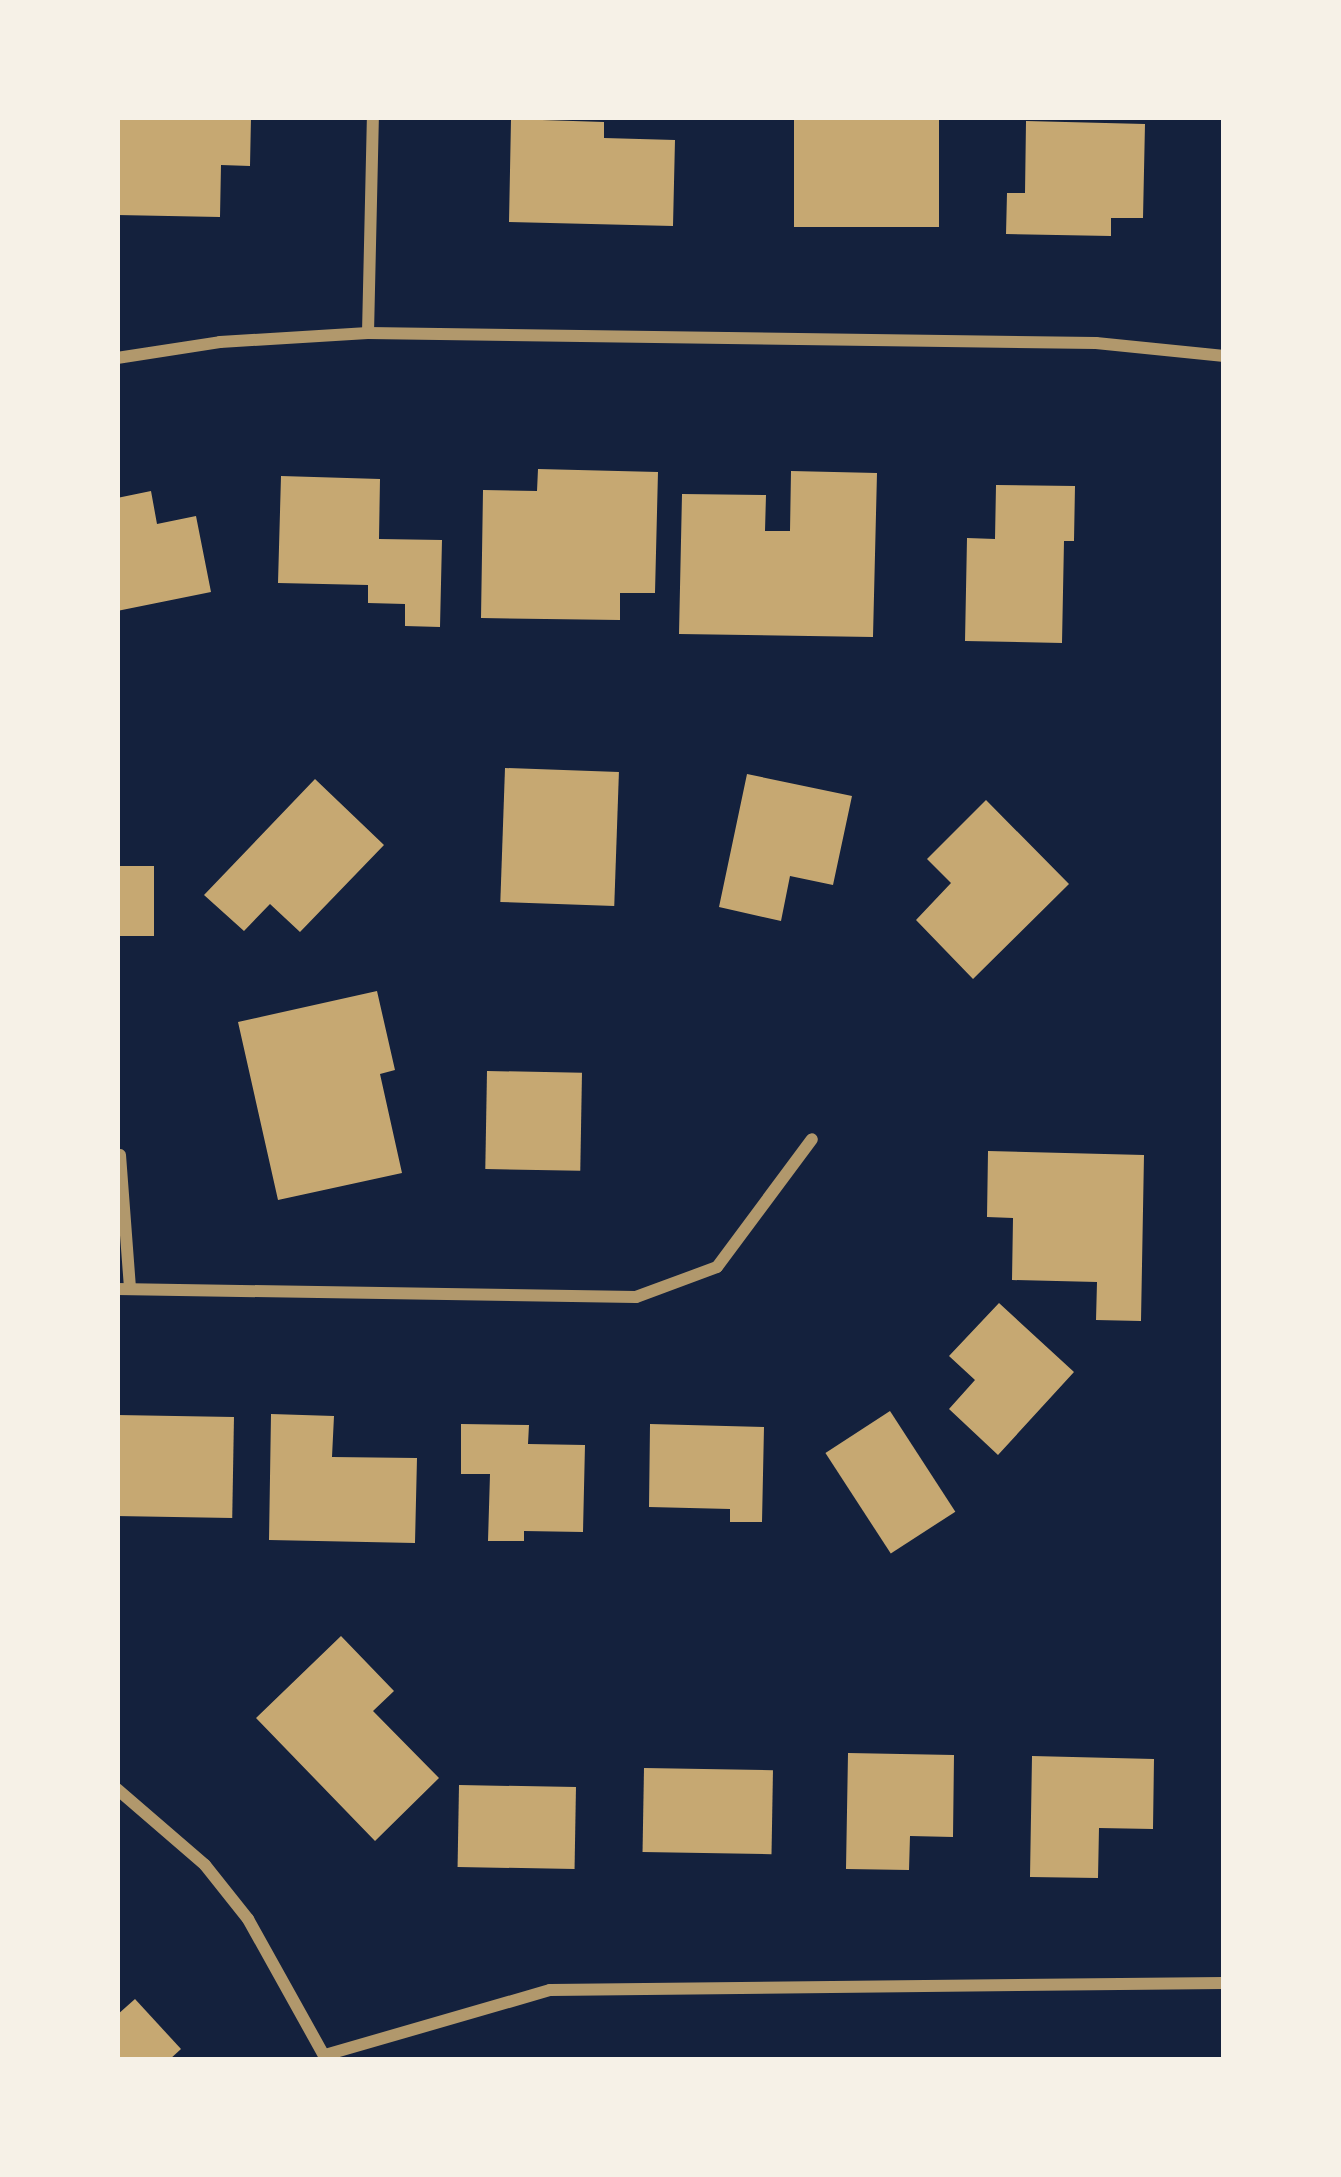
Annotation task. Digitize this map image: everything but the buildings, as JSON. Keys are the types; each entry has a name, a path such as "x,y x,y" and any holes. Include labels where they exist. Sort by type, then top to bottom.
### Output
{"street":[{"path":"368,333 373,117"},
{"path":"117,358 220,342 368,333 1096,343 1224,356"},
{"path":"120,1155 124,1289 636,1297 717,1267 812,1138"},
{"path":"117,1789 205,1865 248,1919 326,2058 550,1990 1224,1983"}]}
